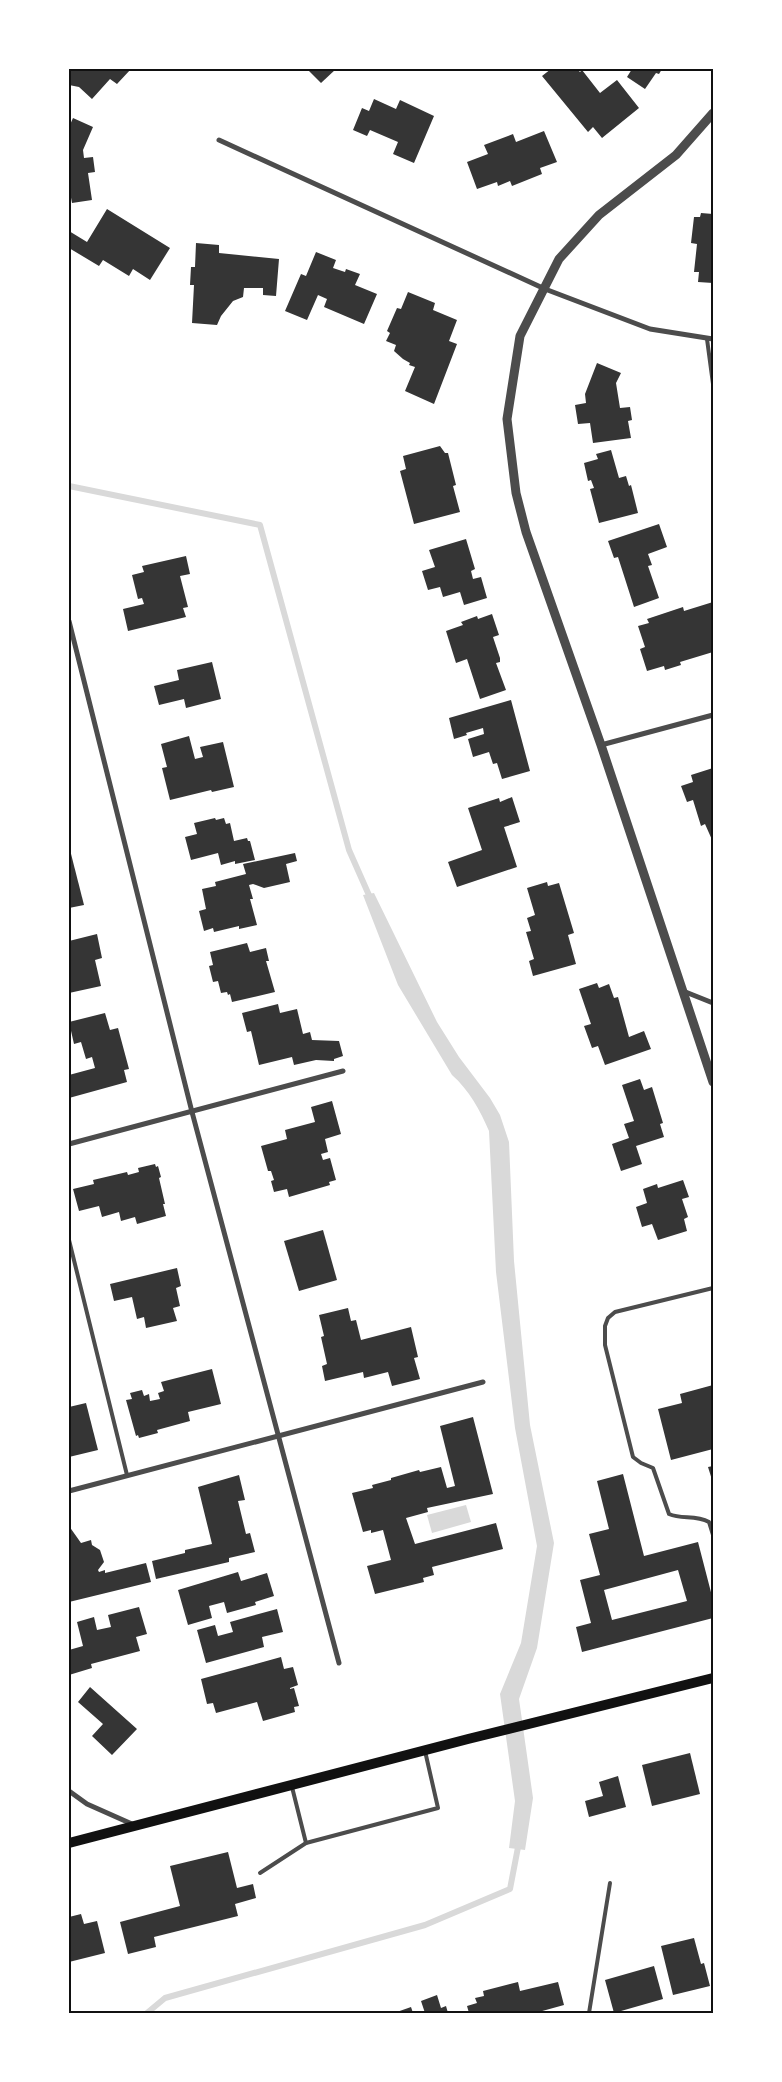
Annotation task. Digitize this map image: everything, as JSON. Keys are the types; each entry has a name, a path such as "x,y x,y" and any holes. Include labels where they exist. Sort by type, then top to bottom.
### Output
{"main road":[{"path":"69,1843 468,1739 713,1678"}],"street":[{"path":"713,113 676,155 599,215 559,259 520,336 506,419 516,493 526,532 601,745 713,1082"},
{"path":"219,140 545,289 650,329 710,339"},
{"path":"69,621 192,1112 339,1663"},
{"path":"601,745 713,716"},
{"path":"683,991 713,1003"},
{"path":"69,1144 343,1071"},
{"path":"69,1491 483,1382"},
{"path":"69,1791 88,1804 134,1826"}],"lane":[{"path":"710,339 713,384"},
{"path":"69,1240 127,1475"},
{"path":"713,1288 615,1312 608,1318 605,1345 633,1457 653,1468 669,1514 675,1517 701,1518 709,1522 713,1535"},
{"path":"260,1873 306,1843 438,1808 424,1751"},
{"path":"292,1785 306,1843"},
{"path":"589,2013 610,1883"}],"shaded area":[{"path":"374,893 437,1022 459,1057 490,1098 500,1115 509,1142 514,1261 530,1425 554,1543 537,1648 519,1699 533,1798 525,1850 509,1848 515,1801 500,1694 521,1643 537,1546 515,1428 496,1272 489,1131 474,1101 452,1075 398,985 363,895"},
{"path":"466,1505 471,1522 432,1533 427,1515"}],"building":[{"path":"69,69 131,69 117,84 110,79 92,99 79,87 69,85"},
{"path":"307,69 336,69 321,83"},
{"path":"551,69 577,69 580,72 582,70 600,93 617,80 639,108 602,138 593,127 588,132 542,76"},
{"path":"632,69 662,69 659,74 656,73 645,89 627,77"},
{"path":"374,99 396,109 400,100 434,116 414,163 393,154 398,142 370,130 367,136 353,130 362,108 369,111"},
{"path":"73,118 93,127 83,150 84,158 93,157 95,172 88,173 92,200 72,203 69,187 69,127"},
{"path":"544,131 557,162 540,168 542,174 512,186 510,181 498,186 497,182 477,189 467,162 488,154 484,145 513,134 516,142"},
{"path":"107,209 170,248 150,280 133,269 129,276 103,260 99,266 69,248 69,231 87,242"},
{"path":"701,213 713,214 713,283 698,282 699,272 694,272 697,244 691,243 694,217 700,217"},
{"path":"196,243 219,245 219,253 279,259 276,296 263,295 263,288 244,288 243,297 233,301 221,316 217,325 192,323 194,285 190,285 191,267 195,267"},
{"path":"316,252 336,260 333,268 345,272 346,269 360,274 355,285 377,294 364,324 324,307 327,299 318,295 307,320 285,311 301,274 306,276"},
{"path":"408,292 435,303 433,310 457,320 449,341 457,344 434,404 405,391 415,367 409,365 410,363 394,351 396,345 386,341 390,333 387,331 397,308 401,309"},
{"path":"597,363 621,373 616,383 620,408 630,407 632,420 628,421 631,438 593,443 590,423 578,424 575,405 586,403 585,394"},
{"path":"440,446 445,453 448,453 456,485 453,486 460,512 414,524 400,471 406,469 403,456"},
{"path":"611,450 619,478 626,476 629,486 631,485 638,513 599,523 590,489 594,488 591,480 588,481 584,463 598,459 596,454"},
{"path":"659,524 667,547 648,554 652,565 648,566 659,598 634,607 618,557 614,558 608,541"},
{"path":"466,539 475,569 471,571 473,579 481,577 487,598 464,605 460,592 443,597 440,587 428,590 422,571 435,567 429,550"},
{"path":"186,556 190,574 180,576 188,607 183,608 186,617 128,631 123,609 144,604 142,598 138,599 132,575 144,572 142,566"},
{"path":"713,602 713,652 680,662 681,665 665,670 664,666 647,671 640,649 645,647 638,626 649,623 647,619 683,607 684,611"},
{"path":"492,614 499,635 493,637 500,658 500,662 496,663 506,690 480,699 467,659 456,663 446,631 463,625 461,622 477,616 478,619"},
{"path":"212,662 221,699 186,708 184,699 159,705 154,686 179,680 177,670"},
{"path":"511,700 530,771 502,779 497,763 493,764 489,752 473,757 468,739 484,734 483,728 454,739 449,718"},
{"path":"189,736 195,759 203,757 200,747 223,742 234,787 212,792 211,790 170,800 162,768 167,767 161,744"},
{"path":"713,768 713,842 705,824 701,826 693,800 687,802 681,786 693,782 691,775"},
{"path":"512,797 520,822 504,827 517,867 457,887 448,862 482,850 468,808 499,798 500,802"},
{"path":"215,818 216,820 224,818 226,824 230,823 234,841 247,838 250,841 255,860 235,864 235,861 221,865 218,853 191,860 185,837 197,834 194,823"},
{"path":"69,846 84,905 69,908"},
{"path":"295,853 297,861 286,864 290,882 264,888 253,884 249,885 253,899 250,899 257,925 239,929 239,926 214,932 213,928 204,931 199,911 206,909 202,889 216,886 215,882 246,874 243,864"},
{"path":"547,882 548,886 559,883 574,933 568,935 576,964 533,976 529,961 534,959 526,932 531,931 527,918 535,915 527,888"},
{"path":"97,934 102,958 95,960 101,986 69,993 69,941"},
{"path":"247,943 250,952 266,948 269,961 266,961 275,992 232,1002 230,994 228,995 227,992 221,993 218,981 213,982 209,966 213,965 210,952"},
{"path":"597,983 599,988 609,984 614,998 618,997 629,1037 644,1031 651,1049 605,1065 598,1046 592,1048 584,1026 591,1024 579,989"},
{"path":"278,1004 280,1013 297,1009 303,1034 310,1032 312,1040 339,1041 343,1056 334,1059 334,1061 316,1060 294,1065 292,1057 259,1065 251,1031 247,1032 242,1013"},
{"path":"105,1013 110,1030 118,1028 129,1069 124,1070 127,1082 69,1098 69,1075 95,1068 92,1057 86,1059 81,1042 74,1044 69,1022"},
{"path":"640,1079 644,1090 652,1087 663,1123 660,1124 664,1137 636,1146 642,1164 621,1171 612,1144 629,1138 624,1124 634,1121 622,1085"},
{"path":"332,1101 341,1134 325,1139 328,1152 321,1154 323,1160 330,1158 336,1180 329,1182 330,1185 289,1197 287,1189 274,1192 271,1181 274,1180 271,1171 268,1171 261,1146 287,1139 285,1130 315,1122 311,1107"},
{"path":"155,1164 156,1167 158,1166 161,1177 159,1178 166,1216 137,1224 135,1217 121,1221 119,1212 102,1217 99,1206 79,1211 73,1189 94,1184 93,1180 127,1172 128,1175 139,1172 138,1168"},
{"path":"683,1180 689,1197 682,1199 688,1217 684,1219 687,1231 658,1240 652,1224 642,1227 636,1207 647,1203 643,1189 657,1184 658,1188"},
{"path":"323,1230 337,1280 299,1291 284,1241"},
{"path":"177,1268 181,1286 176,1288 180,1306 173,1308 177,1321 146,1328 144,1317 137,1319 132,1297 114,1301 110,1284"},
{"path":"348,1308 351,1321 356,1320 361,1340 411,1327 418,1357 414,1358 420,1379 392,1386 388,1372 364,1378 363,1372 325,1381 322,1366 327,1364 321,1337 324,1336 319,1315"},
{"path":"212,1369 221,1404 188,1412 190,1421 157,1430 158,1433 139,1438 138,1435 136,1436 126,1400 132,1399 130,1393 142,1390 144,1396 149,1394 150,1401 160,1399 158,1393 164,1391 161,1382"},
{"path":"713,1385 713,1449 671,1460 658,1409 682,1403 680,1394"},
{"path":"86,1403 98,1450 69,1457 69,1407"},
{"path":"473,1417 493,1494 427,1508 428,1512 406,1518 415,1544 496,1523 503,1549 432,1567 434,1575 423,1578 424,1582 375,1594 367,1566 391,1560 383,1530 371,1533 371,1530 363,1532 352,1493 373,1488 372,1485 391,1480 391,1478 419,1470 420,1472 441,1467 447,1488 455,1486 440,1426"},
{"path":"713,1466 713,1483 708,1467"},
{"path":"623,1474 644,1556 698,1542 713,1600 713,1618 582,1652 576,1627 591,1623 580,1580 600,1575 589,1534 609,1529 597,1481","holes":["678,1570 687,1601 612,1620 604,1590"]},
{"path":"239,1475 245,1500 238,1501 246,1534 250,1533 255,1552 229,1558 229,1562 156,1579 152,1561 185,1553 185,1550 212,1544 198,1487"},
{"path":"69,1526 81,1543 91,1540 92,1545 100,1550 104,1562 98,1570 99,1572 105,1570 105,1573 146,1563 151,1582 69,1602"},
{"path":"238,1572 241,1581 267,1573 274,1596 255,1602 256,1605 227,1613 224,1602 209,1606 212,1618 188,1625 178,1590"},
{"path":"139,1607 147,1634 136,1637 140,1651 91,1664 92,1668 69,1675 69,1650 83,1646 77,1622 94,1617 97,1630 111,1627 108,1615"},
{"path":"277,1609 283,1632 262,1637 264,1647 206,1663 197,1630 215,1625 218,1636 233,1632 230,1622"},
{"path":"281,1657 284,1669 293,1667 298,1685 290,1688 294,1688 299,1706 294,1707 295,1712 263,1721 257,1702 216,1713 213,1703 207,1704 201,1679"},
{"path":"90,1687 137,1729 112,1755 92,1736 103,1724 78,1702"},
{"path":"690,1753 700,1794 652,1806 642,1765"},
{"path":"618,1776 626,1807 589,1817 585,1801 603,1796 599,1782"},
{"path":"228,1852 237,1888 253,1884 256,1898 235,1904 238,1916 154,1937 156,1947 128,1954 120,1922 180,1906 170,1866"},
{"path":"81,1914 84,1924 97,1921 105,1953 69,1962 69,1917"},
{"path":"694,1938 701,1964 704,1963 710,1986 673,1995 661,1946"},
{"path":"654,1966 663,1999 614,2013 605,1980"},
{"path":"518,1982 520,1991 558,1982 564,2005 535,2013 469,2013 467,2006 477,2003 475,1998 484,1996 483,1991"},
{"path":"437,1995 441,2008 446,2006 448,2013 425,2013 421,2001"},
{"path":"411,2007 413,2013 394,2013"}],"waterway":[{"path":"69,486 260,525 349,850 372,902"},
{"path":"147,2013 165,1998 425,1925 510,1889 519,1842"}]}
